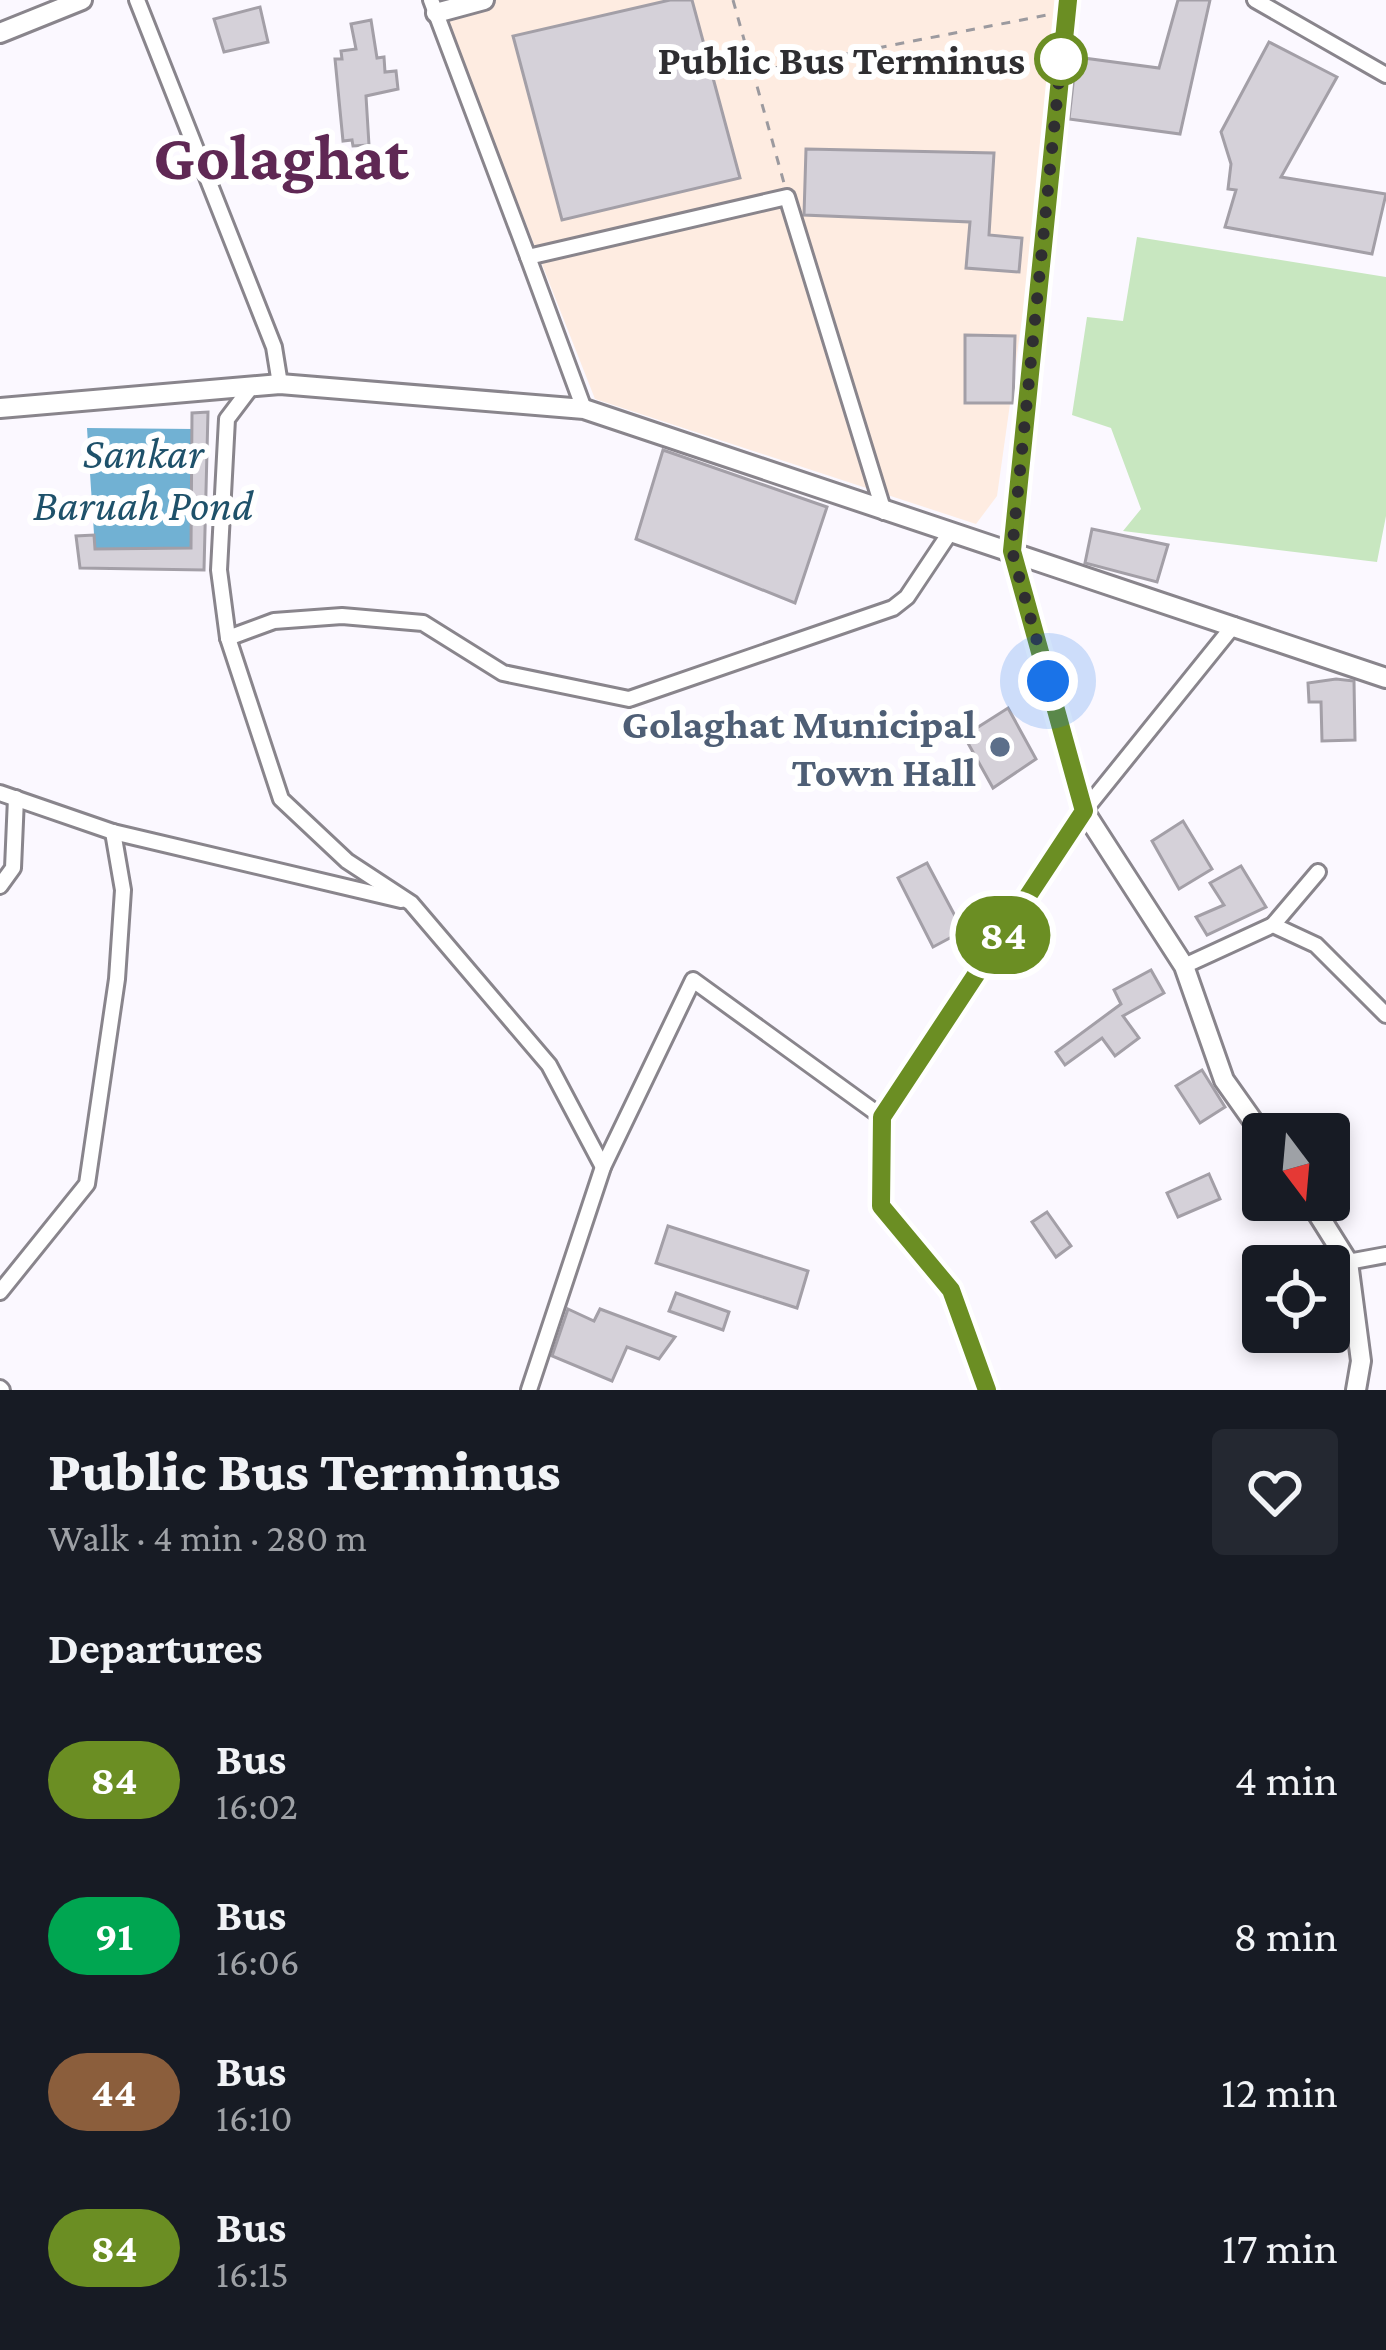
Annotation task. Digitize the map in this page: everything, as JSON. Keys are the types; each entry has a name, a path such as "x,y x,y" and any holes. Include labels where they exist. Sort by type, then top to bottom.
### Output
{"main road":[{"path":"0,33 82,0"},
{"path":"434,6 484,0"},
{"path":"1067,6 1012,551 1084,811 1184,966 1224,1080 1247,1113"},
{"path":"0,408 280,384 584,409 1386,678"},
{"path":"987,1390 951,1290 881,1206 882,1117 1084,811"},
{"path":"1350,1277 1361,1361 1356,1390"}],"street":[{"path":"137,0 274,347 280,384"},
{"path":"1256,0 1386,75"},
{"path":"434,6 584,409"},
{"path":"528,257 787,197 884,512"},
{"path":"252,386 227,419 219,570 228,638 280,799 346,861 412,903 549,1065 603,1167"},
{"path":"203,388 227,419"},
{"path":"228,638 274,621 342,616 423,623 503,673 629,699 893,608 908,597 949,534"},
{"path":"1084,811 1234,626"},
{"path":"0,793 113,832 412,903"},
{"path":"0,886 14,868 16,798"},
{"path":"0,1292 87,1184 117,979 123,890 113,832"},
{"path":"1184,966 1273,925 1318,872"},
{"path":"1273,925 1316,945 1386,1015"},
{"path":"529,1390 603,1167 693,980 882,1117"},
{"path":"1350,1262 1386,1255"}],"path":[{"path":"733,0 787,197"},
{"path":"754,72 1067,6"}],"shaded area":[{"path":"438,0 1067,0 997,496 976,524 595,399"}],"green space":[{"path":"1137,237 1386,277 1386,516 1377,562 1123,531 1141,509 1111,428 1072,415 1087,317 1123,321"}],"water":[{"name":"Sankar Baruah Pond","path":"87,428 194,429 191,548 95,549"}],"building":[{"path":"670,0 692,0 740,178 562,220 513,36"},
{"name":"Public Bus Terminus","path":"1178,0 1210,0 1180,134 1069,119 1076,57 1159,68"},
{"path":"260,7 268,42 224,52 214,19"},
{"path":"371,20 377,58 384,57 385,72 396,71 398,89 366,96 369,145 353,146 352,140 343,141 335,59 342,59 341,51 356,49 351,24"},
{"path":"1269,42 1337,77 1281,177 1386,194 1372,254 1225,227 1236,190 1228,189 1231,164 1221,132"},
{"path":"806,149 994,153 989,235 1022,238 1019,272 966,268 970,222 804,215"},
{"path":"965,335 1015,336 1013,403 965,403"},
{"path":"208,412 204,570 80,568 76,536 94,535 95,549 191,548 192,413"},
{"path":"663,450 827,507 795,603 636,539"},
{"path":"1092,529 1168,545 1157,582 1085,563"},
{"path":"1354,681 1355,740 1322,741 1321,702 1309,702 1308,683"},
{"name":"Golaghat Municipal Town Hall","path":"1008,708 1036,759 993,788 964,736"},
{"path":"1183,821 1212,869 1179,889 1152,841"},
{"path":"927,863 963,931 933,947 898,878"},
{"path":"1241,866 1266,907 1207,935 1196,917 1224,905 1210,883"},
{"path":"1151,970 1164,993 1123,1016 1139,1038 1115,1056 1102,1038 1065,1065 1056,1052 1121,1004 1114,990"},
{"path":"1202,1070 1225,1107 1200,1123 1176,1086"},
{"path":"1209,1174 1220,1199 1178,1217 1167,1193"},
{"path":"1047,1212 1071,1246 1056,1257 1032,1222"},
{"path":"668,1226 808,1271 797,1308 656,1263"},
{"path":"676,1293 729,1312 723,1330 669,1311"},
{"path":"568,1309 594,1321 600,1309 675,1337 659,1359 627,1347 612,1381 552,1356"}],"bus line":[{"name":"84","path":"987,1390 951,1290 881,1206 882,1117 1084,811 1012,551 1068,0"}],"place":[{"name":"Public Bus Terminus","path":"1061,59"},
{"name":"Golaghat Municipal Town Hall","path":"1000,747"}],"district":[{"name":"Golaghat","path":"281,156"}],"route":[{"path":"1048,681 1012,551 1061,59"}]}
